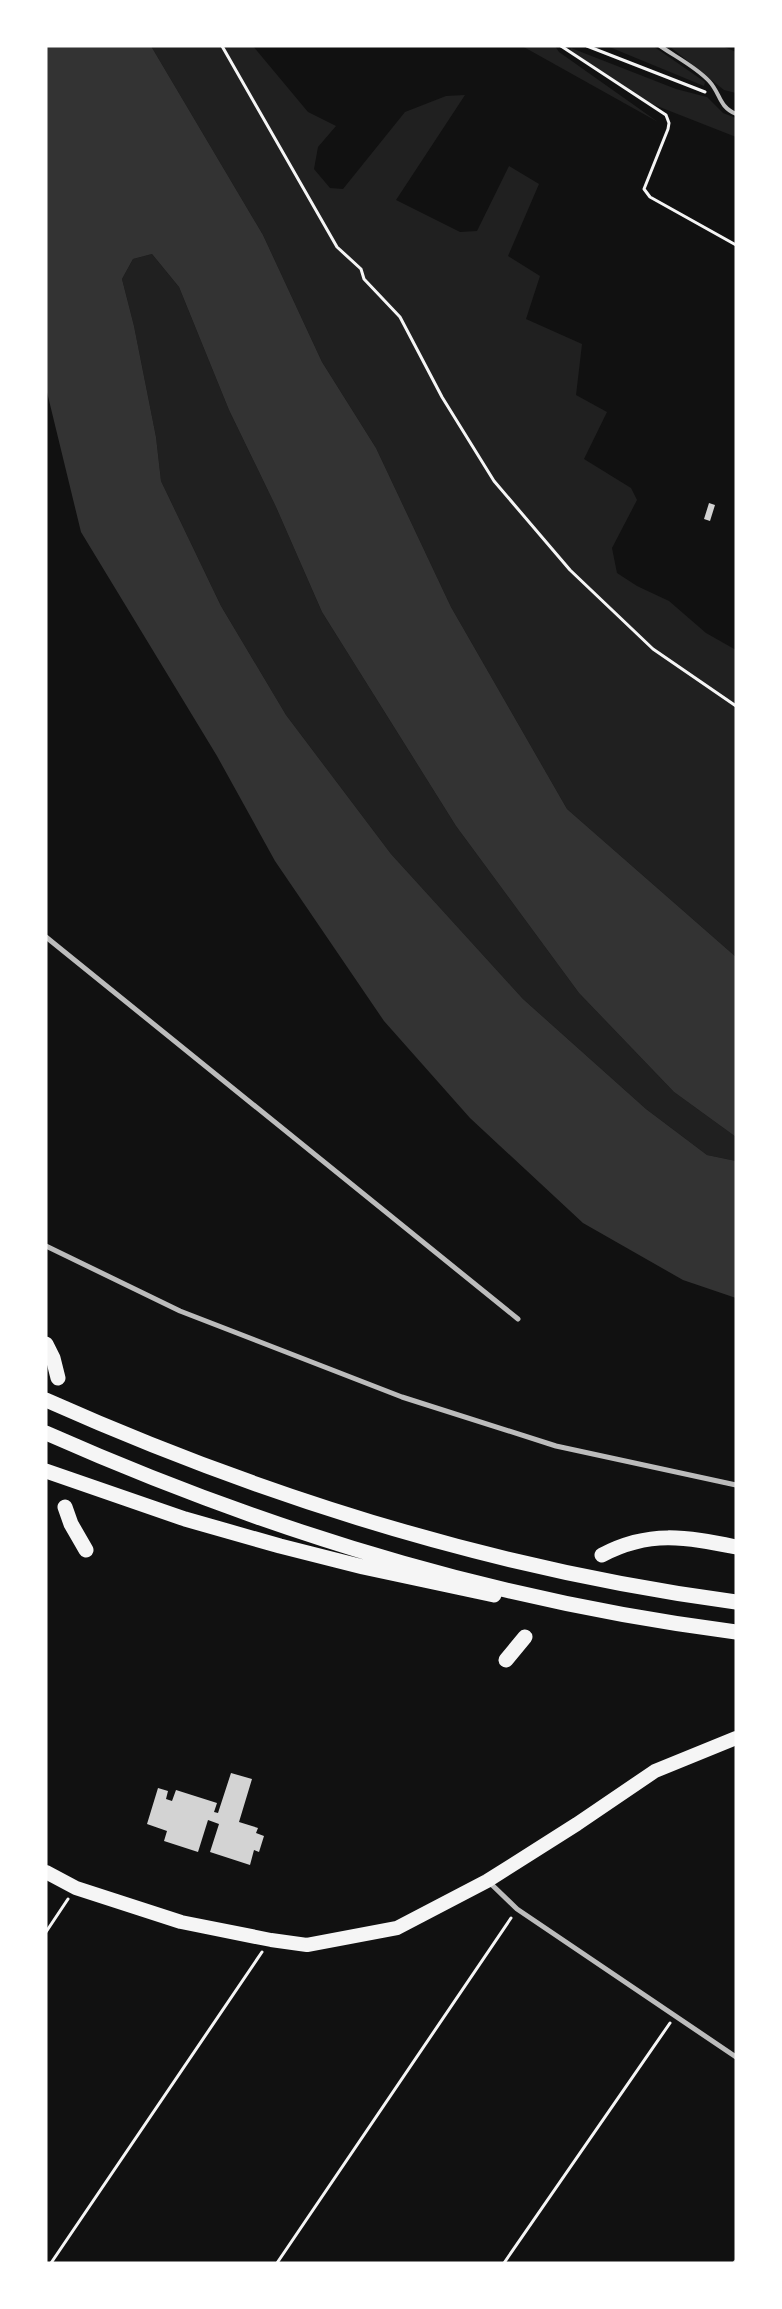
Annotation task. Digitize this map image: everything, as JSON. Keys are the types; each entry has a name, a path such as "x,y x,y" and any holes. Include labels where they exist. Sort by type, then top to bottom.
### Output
{"highway":[{"path":"46,1344 53,1358 58,1378"},
{"path":"46,1400 176,1455 263,1488 426,1539 606,1580 736,1602"},
{"path":"46,1433 172,1486 330,1541 495,1586 619,1614"},
{"path":"46,1471 185,1519 289,1548 480,1593 736,1632"},
{"path":"65,1507 70,1524 86,1550"},
{"path":"602,1555 637,1540 656,1537 694,1539 736,1547"},
{"path":"506,1660 525,1637"},
{"path":"46,1872 76,1888 181,1922 271,1940 308,1945 397,1928 487,1881 655,1771 736,1738"}],"street":[{"path":"46,937 518,1319"},
{"path":"46,1246 180,1311 402,1397 556,1446 736,1485"},
{"path":"487,1881 517,1909 674,2017 736,2057"}],"lane":[{"path":"660,46 701,74 720,95 720,102 728,110 736,114"}],"path":[{"path":"222,46 337,247 361,269 364,279 400,318 442,397 494,481 570,570 653,649 736,706"},
{"path":"561,46 666,115 669,123 668,129 644,189 650,197 736,245"},
{"path":"587,46 704,92 720,95"},
{"path":"46,1932 76,1888"},
{"path":"277,2263 517,1909"},
{"path":"51,2263 271,1940"},
{"path":"504,2263 674,2017"}],"shaded area":[{"path":"46,46 151,46 263,235 322,362 376,448 451,607 567,809 736,957 736,1137 674,1092 579,993 456,826 322,612 276,507 229,410 179,287 152,254 133,259 122,279 134,326 156,437 161,481 221,606 286,715 391,854 523,999 646,1109 707,1155 736,1161 736,1298 683,1280 583,1223 470,1118 384,1021 275,861 217,756 81,532 46,388"},
{"path":"151,46 253,46 308,112 336,126 318,147 314,169 330,188 343,189 405,112 446,96 465,95 396,200 460,232 477,231 509,166 539,184 508,256 540,276 526,319 582,344 576,395 607,412 584,459 631,488 637,500 612,548 617,573 637,586 669,601 706,633 736,650 736,957 567,809 451,607 376,448 322,362 263,235"},
{"path":"522,46 555,46 559,52 658,122"},
{"path":"607,46 653,46 705,82 704,86"},
{"path":"669,46 722,46 736,52 736,93 724,90"},
{"path":"571,48 676,89 707,97 723,113 736,118 736,137 652,104 570,51"},
{"path":"152,254 179,287 229,410 276,507 322,612 456,826 579,993 674,1092 736,1137 736,1161 707,1155 646,1109 523,999 391,854 286,715 221,606 161,481 156,437 134,326 122,279 133,259"}],"building":[{"path":"709,503 715,505 710,521 704,519"},
{"path":"231,1773 252,1779 239,1822 258,1828 256,1833 264,1836 259,1852 254,1850 250,1865 210,1852 219,1824 208,1820 198,1852 164,1841 167,1831 147,1824 158,1788 168,1791 166,1799 172,1801 176,1790 217,1803 214,1812 218,1813"}]}
